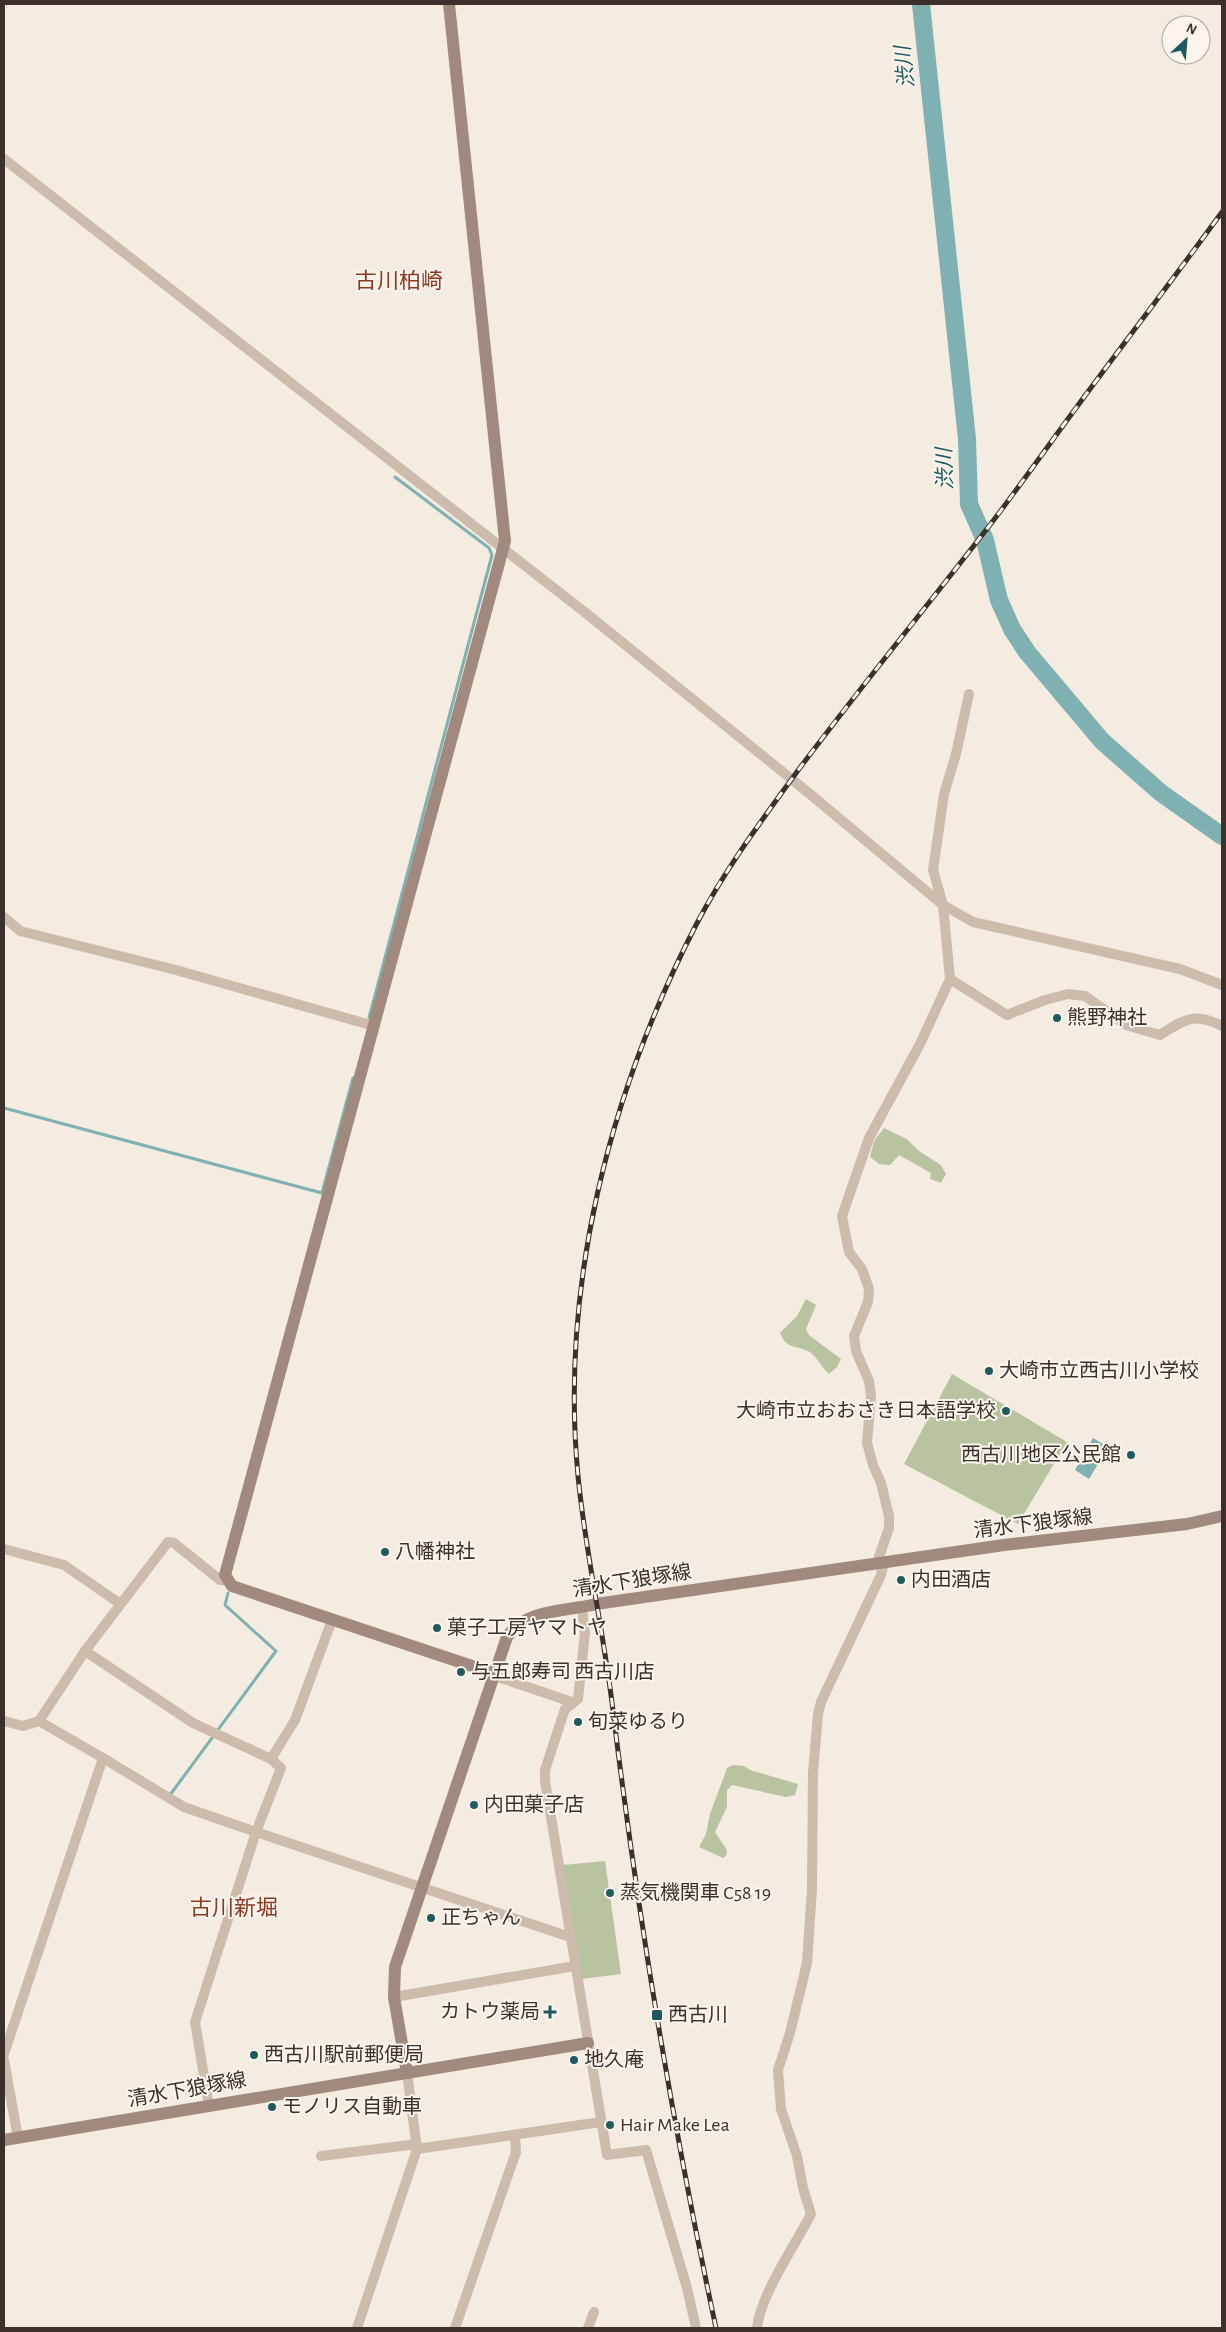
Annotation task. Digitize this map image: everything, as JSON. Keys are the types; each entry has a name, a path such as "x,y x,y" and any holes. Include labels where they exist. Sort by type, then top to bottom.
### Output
{"street":[{"path":"449,4 505,540 225,1575 232,1586 493,1673 498,1677 570,1701 572,1704"},
{"path":"4,160 386,459 503,547 810,794 943,906 972,922 1180,969 1222,985"},
{"path":"757,2328 764,2303 776,2276 811,2214 803,2188 797,2156 781,2109 778,2070 790,2034 807,1963 812,1889 813,1773 818,1714 821,1702 878,1583 884,1563 879,1557 888,1528 889,1516 881,1483 873,1466 867,1443 869,1381 856,1351 854,1336 868,1302 869,1289 862,1269 849,1252 842,1216 869,1138 920,1044 950,979 943,906 933,870 944,794 956,754 969,694"},
{"path":"4,917 20,931 176,970 374,1026"},
{"path":"950,979 1007,1015 1045,1000 1068,994 1085,996 1126,1024 1160,1035 1182,1021 1192,1018 1201,1017 1222,1026"},
{"name":"清水下狼塚線","path":"407,2073 394,1997 395,1967 493,1673 506,1637 518,1624 536,1615 1004,1545 1187,1524 1222,1516"},
{"path":"4,1721 22,1726 39,1721 119,1603 168,1542 174,1542 220,1580 228,1581"},
{"path":"4,1549 64,1565 119,1603"},
{"path":"582,1608 585,1633 578,1699 565,1709 545,1770 570,1937 606,2155 646,2150 687,2288 696,2328"},
{"path":"271,1758 295,1720 332,1620"},
{"path":"85,1652 193,1723 271,1758 281,1768 256,1832 195,2022 209,2106"},
{"path":"39,1721 184,1807 570,1937"},
{"path":"4,2054 5,2046 103,1758"},
{"path":"394,1997 575,1966"},
{"name":"清水下狼塚線","path":"4,2140 588,2043"},
{"path":"4,2060 18,2138"},
{"path":"357,2328 417,2147 407,2073"},
{"path":"321,2156 417,2147 601,2122"},
{"path":"455,2328 516,2152 515,2135"},
{"path":"588,2328 594,2312"}],"green space":[{"path":"884,1128 907,1139 919,1151 941,1165 946,1174 941,1183 930,1179 931,1173 899,1155 890,1165 879,1164 870,1157 874,1141"},
{"path":"806,1299 816,1305 806,1329 809,1335 841,1359 837,1367 829,1374 810,1352 789,1345 780,1333 797,1316"},
{"path":"952,1374 1067,1442 1018,1524 904,1464"},
{"path":"733,1765 744,1766 750,1770 798,1784 795,1795 786,1797 732,1785 727,1790 727,1807 715,1832 727,1850 726,1856 723,1858 699,1847 706,1834 710,1814 727,1768"},
{"path":"605,1861 621,1974 582,1979 563,1865"}],"water":[{"path":"1093,1438 1108,1447 1089,1479 1075,1470"}],"waterway":[{"name":"渋川","path":"921,4 967,439 969,504 985,540 999,600 1012,629 1027,652 1102,741 1161,793 1222,836"},
{"path":"369,1018 492,555 489,548 395,477"},
{"path":"4,1108 322,1193 353,1078"},
{"path":"170,1795 276,1651 225,1605 228,1593"}],"railway":[{"path":"716,2328 685,2177 658,2025 634,1872 606,1658 581,1507 574,1405 577,1334 584,1263 598,1193 616,1124 638,1056 665,989 707,904 732,864 799,769 993,521 1222,212"}],"place":[{"name":"熊野神社","path":"1057,1018"},
{"name":"大崎市立西古川小学校","path":"989,1371"},
{"name":"大崎市立おおさき日本語学校","path":"1006,1411"},
{"name":"西古川地区公民館","path":"1131,1455"},
{"name":"八幡神社","path":"385,1552"},
{"name":"内田酒店","path":"901,1580"},
{"name":"菓子工房ヤマトヤ","path":"437,1628"},
{"name":"与五郎寿司 西古川店","path":"461,1672"},
{"name":"旬菜ゆるり","path":"578,1722"},
{"name":"内田菓子店","path":"474,1805"},
{"name":"蒸気機関車 C58 19","path":"610,1893"},
{"name":"正ちゃん","path":"431,1918"},
{"name":"カトウ薬局","path":"550,2012"},
{"name":"西古川","path":"657,2015"},
{"name":"西古川駅前郵便局","path":"254,2055"},
{"name":"地久庵","path":"574,2060"},
{"name":"モノリス自動車","path":"272,2107"},
{"name":"Hair Make Lea","path":"610,2125"}],"district":[{"name":"古川柏崎","path":"399,281"},
{"name":"古川新堀","path":"234,1908"}]}
